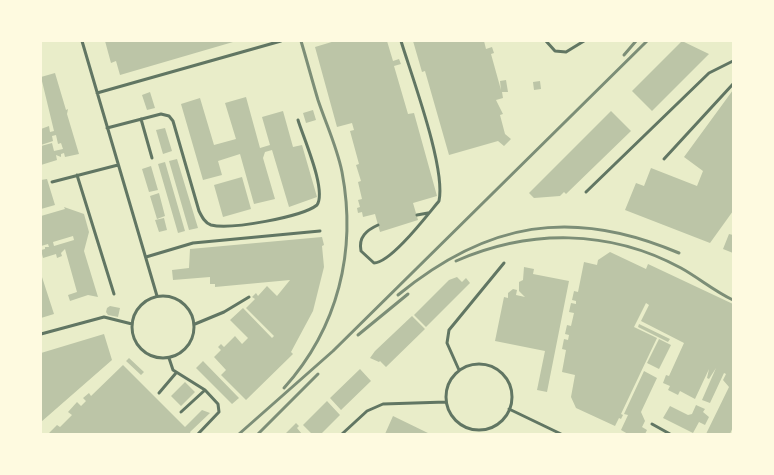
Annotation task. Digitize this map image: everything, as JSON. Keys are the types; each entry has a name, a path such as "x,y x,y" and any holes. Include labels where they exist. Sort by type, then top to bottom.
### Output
{"lane":[{"path":"82,41 158,296"},
{"path":"97,93 281,41"},
{"path":"378,225 368,230 360,244 361,251 374,263 379,263 390,256 429,213 439,200 441,191 439,172 401,41"},
{"path":"546,41 555,51 560,52 575,48 584,41"},
{"path":"586,192 709,74 733,61"},
{"path":"664,159 733,84"},
{"path":"107,128 166,114 173,121 199,211 204,221 214,226 275,220 302,212 317,205 321,195 298,120"},
{"path":"140,119 152,158"},
{"path":"52,182 118,165"},
{"path":"77,175 114,294"},
{"path":"417,215 429,213"},
{"path":"146,257 193,243 320,231"},
{"path":"459,370 447,343 449,330 504,263"},
{"path":"158,296 169,296 180,300 189,308 195,324 192,341 185,351 169,358 152,357 142,351 135,342 132,324 138,308 147,300 158,296"},
{"path":"195,324 224,312 249,297"},
{"path":"41,334 104,317 132,324"},
{"path":"169,358 176,373 205,390 216,400 220,408 198,434"},
{"path":"470,364 483,364 494,367 503,374 511,391 510,409 497,425 488,429 475,430 464,427 453,419 446,402 447,386 459,370 470,364"},
{"path":"158,393 176,373"},
{"path":"181,412 205,390"},
{"path":"342,434 367,411 383,404 446,402"},
{"path":"510,409 561,434"},
{"path":"652,424 670,434"}],"building":[{"path":"105,41 233,42 120,75 116,61 111,63"},
{"path":"335,41 387,41 393,61 399,59 401,64 394,66 408,114 414,113 437,196 413,203 418,220 380,232 375,214 363,217 362,212 358,213 357,208 360,207 358,200 362,199 358,182 361,181 356,165 359,164 350,131 354,130 352,123 337,127 315,47"},
{"path":"413,41 484,41 486,49 492,47 494,53 491,54 501,90 500,81 506,80 508,92 502,92 503,98 496,100 503,114 500,115 505,134 511,139 504,146 498,141 449,155 425,71 422,72"},
{"path":"682,41 709,54 652,111 632,91"},
{"path":"55,73 66,110 68,109 67,114 79,154 65,157 64,153 61,154 61,157 56,155 57,160 41,165 41,146 52,143 54,151 63,149 61,143 58,144 56,135 52,136 53,141 41,145 41,129 49,126 50,132 54,131 41,77"},
{"path":"540,81 541,89 534,90 533,82"},
{"path":"733,90 733,211 710,243 625,210 636,183 644,186 651,168 697,186 703,171 684,157"},
{"path":"150,92 155,108 147,110 142,95"},
{"path":"246,97 260,148 270,145 262,117 283,111 293,147 302,145 317,197 289,207 272,150 265,152 263,158 275,199 254,204 240,154 218,161 222,175 203,180 181,104 200,98 214,145 236,139 225,103"},
{"path":"313,110 316,120 306,123 303,113"},
{"path":"611,111 631,131 566,194 564,192 560,196 534,198 529,193"},
{"path":"165,128 172,151 163,154 156,130"},
{"path":"177,159 198,228 189,230 169,161"},
{"path":"165,162 185,231 178,233 158,164"},
{"path":"151,166 158,190 149,192 142,169"},
{"path":"242,177 251,209 223,217 214,185"},
{"path":"47,179 55,205 41,209 41,180"},
{"path":"159,193 165,216 157,219 150,196"},
{"path":"64,207 84,214 89,232 84,251 98,297 88,295 70,301 68,295 77,292 65,249 61,253 62,256 57,258 56,254 43,258 41,250 49,247 48,244 41,246 41,216 65,209","holes":["73,236 74,240 54,246 53,242"]},
{"path":"164,218 167,230 159,232 155,220"},
{"path":"729,234 733,235 733,253 723,249"},
{"path":"322,237 324,267 313,311 291,352 293,354 246,400 221,375 226,370 214,357 221,350 218,347 221,344 224,347 235,336 242,344 248,338 230,320 243,308 272,338 274,336 246,308 255,299 252,297 256,293 258,296 267,286 277,296 290,280 215,287 215,284 210,284 210,277 173,280 172,270 189,268 190,249"},
{"path":"610,252 646,269 648,264 733,304 733,427 730,434 706,434 729,387 723,380 726,374 724,373 710,403 702,400 716,368 709,379 707,378 709,369 695,399 680,391 678,395 668,390 670,386 663,383 666,375 669,376 684,343 641,321 649,305 646,303 634,327 657,338 621,414 623,415 621,419 619,418 615,426 576,408 571,397 575,375 562,372 566,350 562,349 564,339 568,340 569,335 565,334 567,325 571,326 574,313 569,312 571,303 576,304 576,301 572,300 574,291 578,292 584,262 597,265 598,260"},
{"path":"524,267 534,269 533,274 569,281 547,392 537,390 545,351 495,341 504,297 508,298 508,293 513,289 517,290 516,295 525,297 519,291 519,282 523,280"},
{"path":"41,274 54,314 41,318"},
{"path":"457,277 462,282 466,278 470,283 426,327 414,315 449,280"},
{"path":"110,306 120,308 118,317 108,315 106,312"},
{"path":"412,316 425,329 386,367 380,361 370,358 375,351"},
{"path":"639,324 670,339 668,342 638,327"},
{"path":"104,334 112,360 41,422 41,353"},
{"path":"659,339 671,345 659,369 647,363"},
{"path":"129,358 144,372 141,375 126,361"},
{"path":"203,361 239,398 232,404 196,368"},
{"path":"123,365 185,427 202,410 210,413 190,432 191,434 48,434 57,425 60,427 72,415 68,412 77,402 81,406 86,401 83,398 89,393 91,396"},
{"path":"360,369 371,381 341,410 330,398"},
{"path":"644,371 657,378 641,412 645,421 642,427 647,430 645,434 628,434 621,430 628,415 624,414"},
{"path":"185,382 195,392 181,406 171,396"},
{"path":"327,401 340,415 321,434 312,434 303,425"},
{"path":"696,405 705,409 703,412 709,417 705,425 699,422 693,433 663,418 670,406 688,415 692,414"},
{"path":"393,416 430,434 385,434"},
{"path":"296,423 299,426 297,428 302,434 285,434"}],"railway":[{"path":"284,388 303,365 318,340 330,314 339,287 347,231 346,202 340,163 318,100 301,41"},
{"path":"624,55 636,41"},
{"path":"239,434 333,351 647,41"},
{"path":"398,295 431,270 464,251 498,238 532,229 567,227 602,230 640,239 679,253"},
{"path":"456,261 512,243 540,239 569,238 597,240 626,246 654,255 681,268 733,300"},
{"path":"358,335 408,294"},
{"path":"258,434 318,374"}]}
